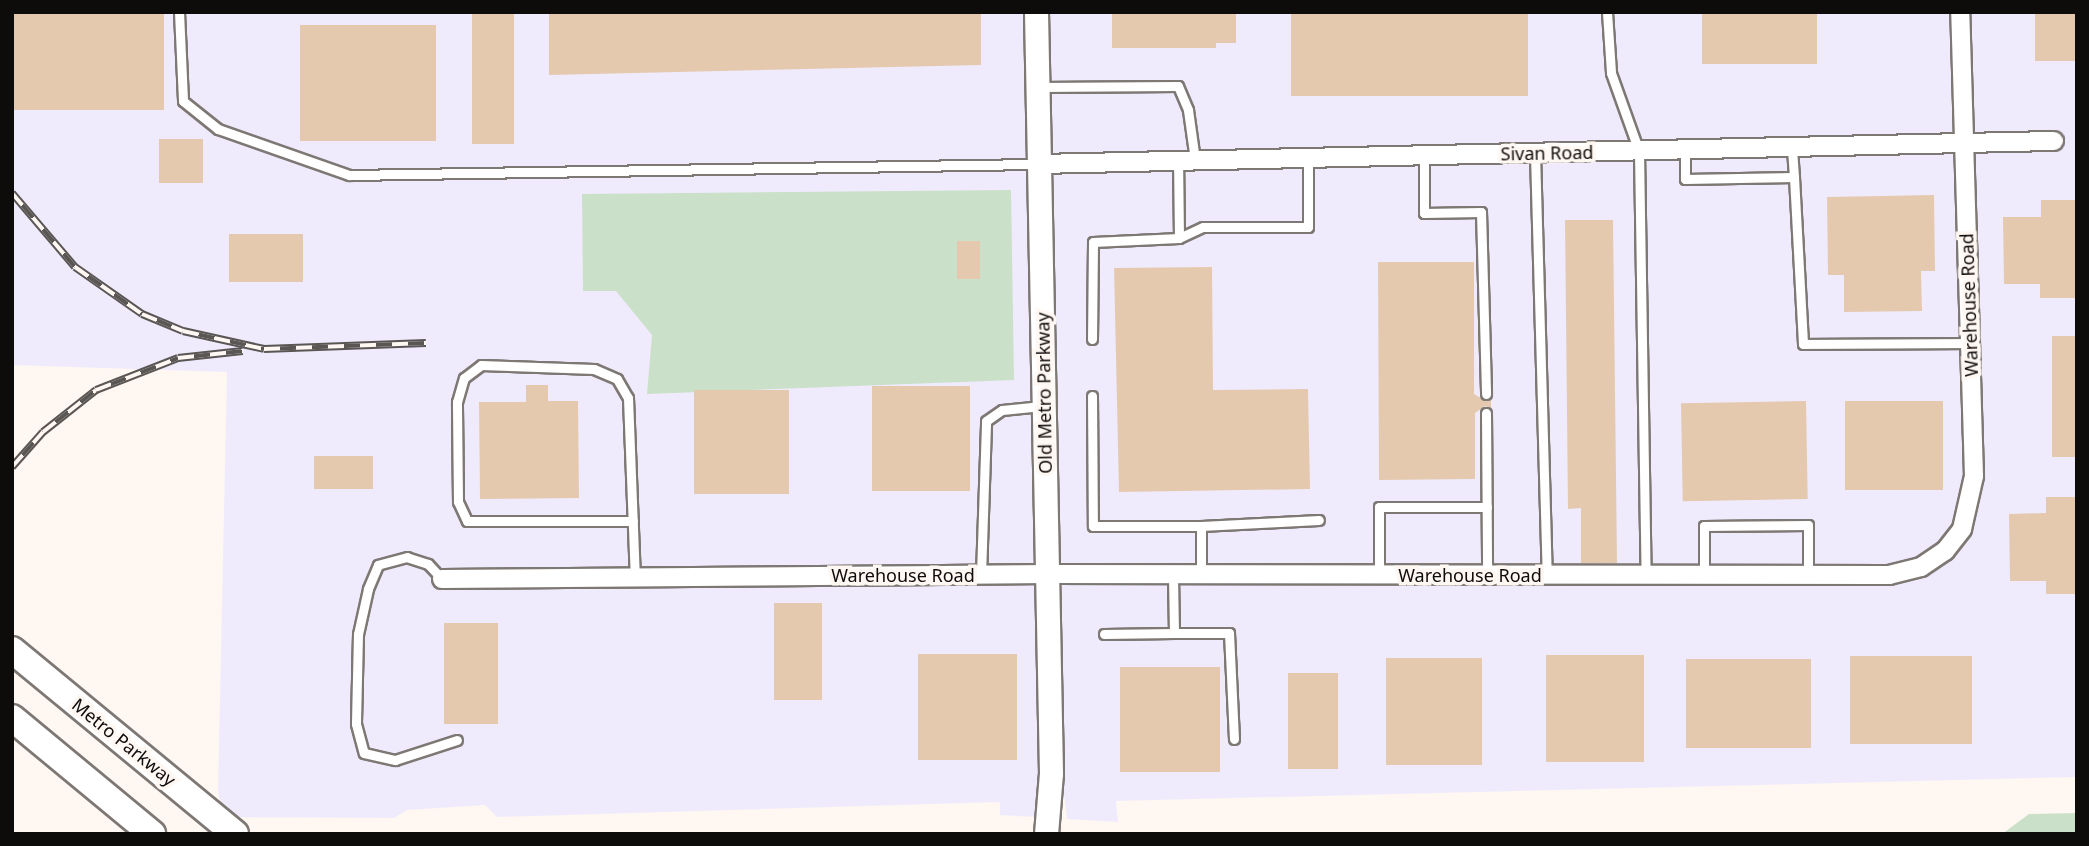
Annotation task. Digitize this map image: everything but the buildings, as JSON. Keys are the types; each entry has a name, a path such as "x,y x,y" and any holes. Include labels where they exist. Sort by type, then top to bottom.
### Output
{"main road":[{"name":"Metro Parkway","path":"12,650 235,834"},
{"path":"12,718 152,834"}],"street":[{"name":"Old Metro Parkway","path":"1036,12 1051,773 1046,834"},
{"name":"Warehouse Road","path":"442,579 1048,574 1808,576 1889,575 1921,567 1945,551 1962,529 1974,476 1960,12"},
{"name":"Sivan Road","path":"1039,164 2054,141"},
{"name":"Old Metro Parkway","path":"1051,773 1059,834"}],"lane":[{"path":"179,12 183,101 218,129 349,175 1039,164"},
{"path":"1607,12 1611,73 1639,151 1646,575"},
{"path":"1038,87 1178,86 1188,110 1179,238"},
{"path":"1792,148 1803,344 1970,342"},
{"path":"1685,150 1685,179 1794,177"},
{"path":"1535,153 1547,575"},
{"path":"1423,155 1424,213 1481,212 1486,394"},
{"path":"1092,339 1093,242 1179,238 1203,227 1308,227 1308,158"},
{"path":"633,521 467,521 458,502 457,401 464,378 481,365 594,369 617,379 628,398 633,521 635,578"},
{"path":"1092,396 1093,526 1201,526 1319,520"},
{"path":"981,575 986,421 1002,410 1044,406"},
{"path":"1486,413 1486,575"},
{"path":"1380,575 1378,508 1486,507"},
{"path":"1704,575 1704,526 1808,525 1808,576"},
{"path":"1201,526 1201,575"},
{"path":"442,579 428,564 407,557 378,565 368,589 358,635 356,724 364,753 395,760 457,740"},
{"path":"1174,575 1174,633"},
{"path":"1104,634 1229,633 1234,739"}],"shaded area":[{"path":"12,12 2077,12 2077,777 1116,801 1118,822 1067,819 1062,777 1036,817 1000,815 1000,802 497,817 485,805 407,810 394,818 233,817 221,807 218,792 227,372 12,365"}],"green space":[{"path":"1011,190 1014,380 647,394 652,335 616,291 583,291 582,194"},
{"path":"2077,813 2077,834 2002,834 2029,814"}],"railway":[{"path":"12,193 75,267 142,314 183,331 264,349 426,343"},
{"path":"12,467 43,432 96,390 178,358 243,351"}]}
